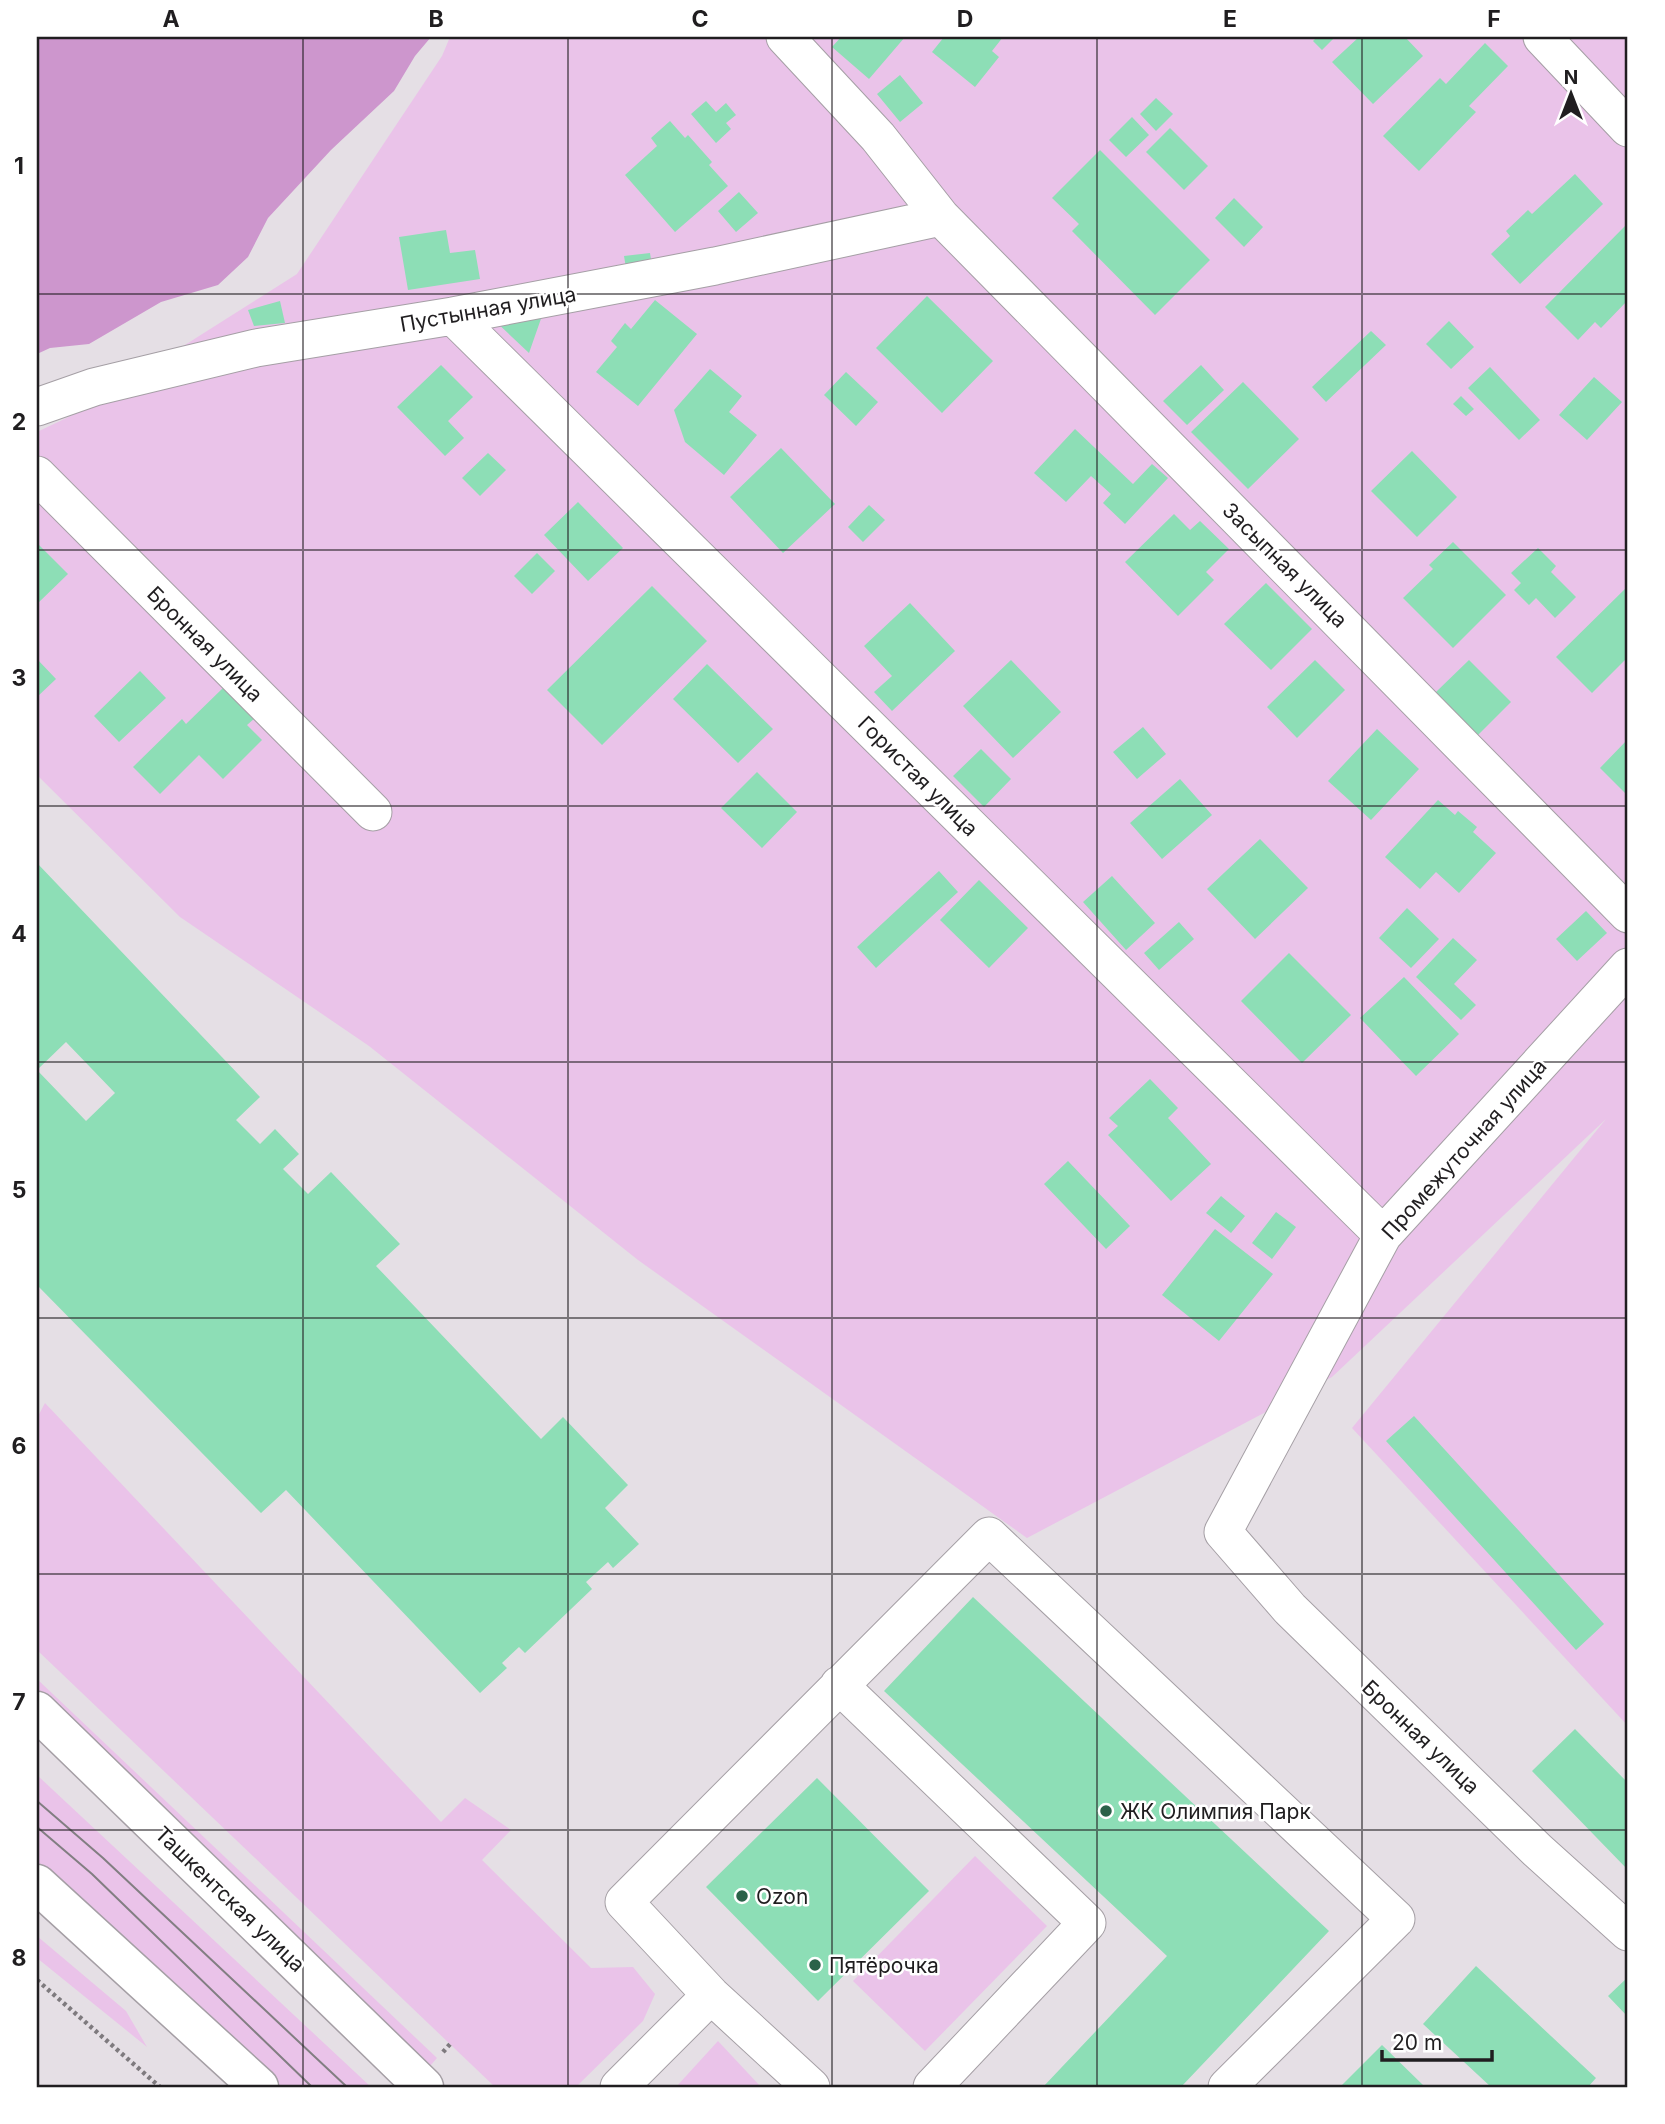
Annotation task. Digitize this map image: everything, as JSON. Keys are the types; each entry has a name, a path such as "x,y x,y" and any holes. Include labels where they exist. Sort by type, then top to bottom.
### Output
{"main road":[{"name":"Ташкентская улица","path":"37,1711 424,2087"},
{"path":"37,1884 259,2087"}],"street":[{"name":"Засыпная улица","path":"785,37 878,137 941,217 1628,914"},
{"path":"1542,37 1628,128"},
{"name":"Пустынная улица","path":"37,407 94,387 256,348 453,316 715,266 941,217"},
{"name":"Гористая улица","path":"453,316 1383,1235"},
{"name":"Бронная улица","path":"37,475 373,813"},
{"name":"Промежуточная улица","path":"1223,1532 1383,1235 1628,967"},
{"name":"Бронная улица","path":"1223,1532 1290,1609 1537,1850 1628,1932"},
{"path":"811,2087 711,1996 624,1902 989,1536 1396,1919 1227,2087"},
{"path":"839,1685 1087,1923 932,2087"},
{"path":"619,2087 711,1996"}],"path":[{"path":"37,1980 160,2087"}],"shaded area":[{"path":"37,37 431,37 415,56 394,91 331,150 268,218 248,257 218,285 161,302 89,344 50,348 37,354"},
{"path":"450,37 1628,37 1628,1726 1352,1428 1606,1119 1332,1377 1027,1538 638,1260 369,1046 180,917 37,775 37,432 79,412 297,274 442,56"},
{"path":"45,1403 441,1822 465,1798 511,1830 482,1860 591,1968 633,1967 655,1994 643,2021 576,2087 495,2087 37,1650 37,1418"},
{"path":"37,1679 437,2058 424,2073 37,1704"},
{"path":"37,1775 371,2087 262,2087 37,1871"},
{"path":"975,1856 1047,1926 925,2051 853,1981"},
{"path":"37,1936 126,2011 147,2047 37,1958"},
{"path":"718,2041 761,2087 676,2087"}],"building":[{"path":"841,37 905,37 869,79 832,47"},
{"path":"944,37 1003,37 992,51 999,57 975,87 932,52"},
{"path":"1317,37 1335,37 1322,50 1313,41"},
{"path":"1359,37 1405,37 1423,56 1373,104 1332,62"},
{"path":"1485,43 1508,66 1469,106 1476,112 1419,171 1383,136 1440,78 1446,84"},
{"path":"900,75 923,103 900,122 877,94"},
{"path":"1156,98 1173,114 1156,131 1140,114"},
{"path":"706,101 716,112 726,103 736,115 726,123 731,129 716,143 691,114"},
{"path":"1132,117 1149,135 1126,157 1109,140"},
{"path":"670,121 685,138 688,135 712,162 709,165 728,186 675,232 625,175 657,146 651,138"},
{"path":"1170,128 1208,166 1184,190 1146,152"},
{"path":"1100,150 1210,260 1155,315 1072,231 1079,224 1052,198"},
{"path":"1575,174 1603,204 1520,284 1491,254 1510,236 1506,231 1528,210 1532,214"},
{"path":"739,192 758,213 736,232 718,211"},
{"path":"1234,198 1263,227 1244,247 1215,218"},
{"path":"1626,225 1628,300 1601,328 1595,322 1578,340 1545,307"},
{"path":"446,230 450,253 475,250 480,279 408,290 399,237"},
{"path":"650,253 652,265 626,268 624,256"},
{"path":"927,296 993,361 942,413 876,348"},
{"path":"655,300 697,334 638,406 596,372 617,347 611,341 625,323 631,329"},
{"path":"280,301 285,323 254,326 248,310"},
{"path":"543,313 529,353 492,318"},
{"path":"1449,321 1474,347 1451,369 1426,344"},
{"path":"1371,331 1386,345 1326,402 1312,387"},
{"path":"441,365 473,397 448,421 464,438 445,456 397,407"},
{"path":"1201,365 1224,390 1187,425 1163,401"},
{"path":"1490,367 1540,420 1519,440 1468,388"},
{"path":"710,369 742,396 729,412 757,435 724,475 685,442 674,410"},
{"path":"846,372 878,402 856,426 824,395"},
{"path":"1594,377 1622,402 1587,440 1559,415"},
{"path":"1243,382 1299,439 1248,489 1191,432"},
{"path":"1461,396 1474,409 1466,416 1453,404"},
{"path":"1075,429 1133,484 1152,464 1168,478 1125,524 1103,503 1111,494 1091,476 1066,502 1034,473"},
{"path":"781,448 835,504 783,553 730,497"},
{"path":"1412,451 1457,497 1417,537 1371,491"},
{"path":"488,453 506,470 480,496 462,478"},
{"path":"578,502 623,548 588,581 544,535"},
{"path":"869,505 885,520 863,542 848,527"},
{"path":"1174,514 1190,530 1200,521 1229,549 1206,572 1214,580 1178,616 1125,562"},
{"path":"1453,542 1506,595 1453,648 1403,598 1433,569 1429,565"},
{"path":"37,543 68,574 37,604"},
{"path":"1538,548 1556,566 1551,572 1576,597 1555,618 1536,598 1529,605 1514,590 1521,583 1511,573"},
{"path":"537,553 555,571 532,594 514,576"},
{"path":"1266,583 1312,629 1271,670 1224,624"},
{"path":"652,586 707,641 602,745 547,690"},
{"path":"1628,586 1628,657 1592,693 1556,657"},
{"path":"910,603 955,651 892,711 874,692 892,676 864,646"},
{"path":"37,659 56,679 37,697"},
{"path":"1011,660 1061,712 1013,758 963,706"},
{"path":"1315,660 1345,690 1297,738 1267,707"},
{"path":"1469,660 1511,702 1478,735 1436,692"},
{"path":"707,664 773,729 738,763 673,699"},
{"path":"140,671 166,698 119,742 94,716"},
{"path":"224,687 255,718 247,725 262,740 223,779 199,755 160,794 133,767 182,719 186,724"},
{"path":"1143,727 1166,754 1137,779 1113,752"},
{"path":"1377,729 1419,769 1371,820 1328,781"},
{"path":"1628,739 1628,796 1600,768"},
{"path":"981,749 1011,779 984,807 953,776"},
{"path":"757,772 797,812 762,848 721,808"},
{"path":"1180,779 1212,815 1162,859 1130,823"},
{"path":"1438,800 1455,815 1458,811 1477,827 1473,832 1496,853 1459,893 1436,872 1420,889 1385,857"},
{"path":"1260,839 1308,888 1255,939 1207,889"},
{"path":"37,863 260,1097 236,1120 260,1144 275,1129 299,1154 283,1169 308,1194 331,1172 400,1244 376,1266 541,1439 563,1417 628,1485 605,1508 639,1544 613,1568 608,1562 586,1582 592,1589 525,1653 519,1647 502,1663 507,1668 480,1693 286,1490 261,1513 37,1285","holes":["66,1042 115,1093 86,1121 37,1070"]},
{"path":"939,871 958,892 876,968 857,947"},
{"path":"1112,876 1155,923 1126,950 1083,902"},
{"path":"979,880 1028,928 989,968 940,920"},
{"path":"1407,908 1439,939 1411,968 1379,938"},
{"path":"1586,911 1607,933 1577,961 1556,939"},
{"path":"1179,922 1194,939 1159,970 1144,953"},
{"path":"1453,938 1477,960 1454,984 1476,1005 1461,1020 1416,977"},
{"path":"1289,953 1351,1015 1302,1063 1241,1001"},
{"path":"1404,977 1459,1034 1416,1076 1360,1018"},
{"path":"1150,1079 1178,1108 1168,1118 1211,1164 1171,1201 1108,1135 1118,1126 1109,1118"},
{"path":"1068,1161 1130,1226 1106,1249 1044,1184"},
{"path":"1221,1196 1245,1216 1231,1233 1206,1213"},
{"path":"1276,1212 1296,1227 1272,1259 1252,1243"},
{"path":"1215,1229 1273,1274 1219,1341 1162,1295"},
{"path":"1414,1416 1604,1624 1576,1650 1386,1441"},
{"name":"ЖК Олимпия Парк","path":"973,1597 1329,1931 1181,2087 1043,2087 1167,1956 884,1691"},
{"path":"1575,1729 1628,1783 1628,1870 1532,1771"},
{"path":"817,1778 929,1891 818,2001 706,1887"},
{"path":"1476,1966 1596,2078 1588,2087 1491,2087 1423,2024"},
{"path":"1628,1977 1628,2017 1608,1996"},
{"path":"1382,2045 1423,2085 1426,2087 1340,2087"}],"tram line":[{"path":"37,1801 103,1858 347,2087"},
{"path":"37,1827 92,1874 312,2087"}],"place":[{"name":"ЖК Олимпия Парк","path":"1106,1811"},
{"name":"Ozon","path":"742,1896"},
{"name":"Пятёрочка","path":"815,1965"}]}
